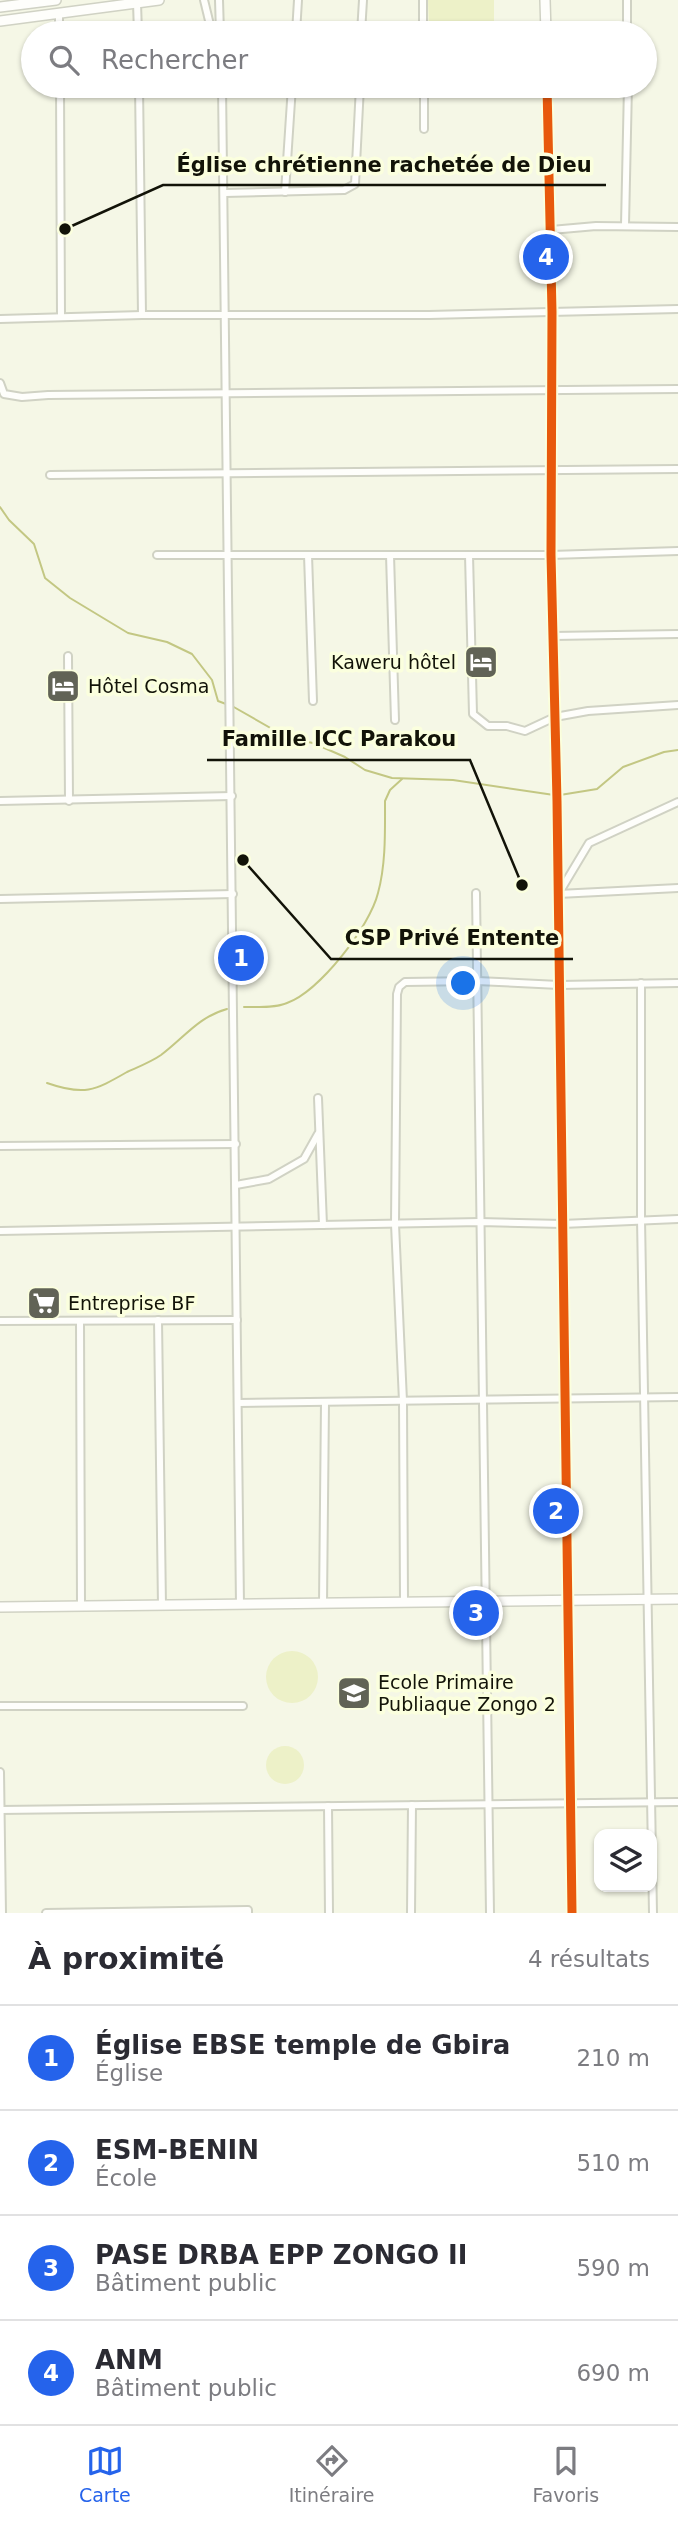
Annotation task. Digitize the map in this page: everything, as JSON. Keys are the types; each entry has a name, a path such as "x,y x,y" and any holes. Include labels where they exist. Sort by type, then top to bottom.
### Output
{"street":[{"path":"0,8 56,0"},
{"path":"0,21 159,0"},
{"path":"204,0 209,21"},
{"path":"219,0 220,21"},
{"path":"297,21 298,0"},
{"path":"362,21 363,0"},
{"path":"423,0 424,21"},
{"path":"545,0 546,21"},
{"path":"627,0 627,21"},
{"path":"137,3 138,21"},
{"path":"59,13 59,21"},
{"path":"60,98 61,317"},
{"path":"139,98 142,315"},
{"path":"222,98 240,1605"},
{"path":"285,192 291,98"},
{"path":"225,193 344,190 355,184 359,98"},
{"path":"424,98 424,129"},
{"path":"547,98 552,312 551,555 557,801 572,1913"},
{"path":"625,225 628,98"},
{"path":"551,230 625,225 678,226"},
{"path":"0,319 678,309"},
{"path":"0,383 4,394 22,397 678,389"},
{"path":"50,475 678,469"},
{"path":"157,555 551,555 678,551"},
{"path":"308,555 313,701"},
{"path":"390,555 395,720"},
{"path":"469,555 473,715 488,726 508,726 525,731 555,717 588,711 678,705"},
{"path":"553,636 678,634"},
{"path":"68,656 69,801"},
{"path":"0,801 232,796"},
{"path":"558,894 589,843 678,802"},
{"path":"558,894 678,888"},
{"path":"476,893 490,1913"},
{"path":"0,899 233,894"},
{"path":"404,1603 403,1401 395,1224 399,987 405,982 477,981 559,985 678,983"},
{"path":"641,983 641,1219 653,1913"},
{"path":"318,1098 323,1225"},
{"path":"236,1185 269,1179 304,1159 319,1132"},
{"path":"0,1146 236,1144"},
{"path":"0,1231 480,1222 562,1224 678,1219"},
{"path":"158,1320 162,1605"},
{"path":"0,1321 237,1320"},
{"path":"80,1321 81,1606"},
{"path":"238,1403 678,1397"},
{"path":"323,1604 325,1402"},
{"path":"0,1607 678,1599"},
{"path":"0,1706 243,1706"},
{"path":"0,1772 2,1913"},
{"path":"1,1810 678,1802"},
{"path":"411,1913 412,1805"},
{"path":"328,1806 329,1913"},
{"path":"46,1913 248,1910 248,1913"}],"green space":[{"path":"428,0 494,0 494,21 429,21"},
{"path":"292,1651 302,1653 310,1659 316,1667 316,1687 310,1695 302,1701 292,1703 282,1701 274,1695 268,1687 266,1677 268,1667 274,1659 282,1653"},
{"path":"285,1746 298,1752 304,1765 298,1778 285,1784 272,1778 266,1765 272,1752"}],"waterway":[{"path":"0,507 9,520 34,544 45,578 70,598 128,633 167,642 192,654 212,680 218,701 226,704"},
{"path":"232,706 288,738 313,743 345,757 365,770 392,778 453,780 554,795"},
{"path":"560,795 597,789 623,767 664,752 678,750"},
{"path":"244,1007 277,1006 300,996 328,972 354,939 373,907 381,882 385,801 390,790 402,779"},
{"path":"47,1083 80,1090 106,1084 157,1058 199,1023 227,1009"}],"cycle path":[{"path":"547,98 552,312 551,555 557,801 572,1913"}],"place":[{"name":"Église chrétienne rachetée de Dieu","path":"65,229"},
{"name":"ANM","path":"546,257"},
{"name":"Kaweru hôtel","path":"481,662"},
{"name":"Hôtel Cosma","path":"63,686"},
{"name":"CSP Privé Entente","path":"243,860"},
{"name":"Famille ICC Parakou","path":"522,885"},
{"name":"Église EBSE temple de Gbira","path":"241,958"},
{"name":"Entreprise BF","path":"44,1303"},
{"name":"ESM-BENIN","path":"556,1511"},
{"name":"PASE DRBA EPP ZONGO II","path":"476,1613"},
{"name":"Ecole Primaire Publiaque Zongo 2","path":"354,1693"}]}
